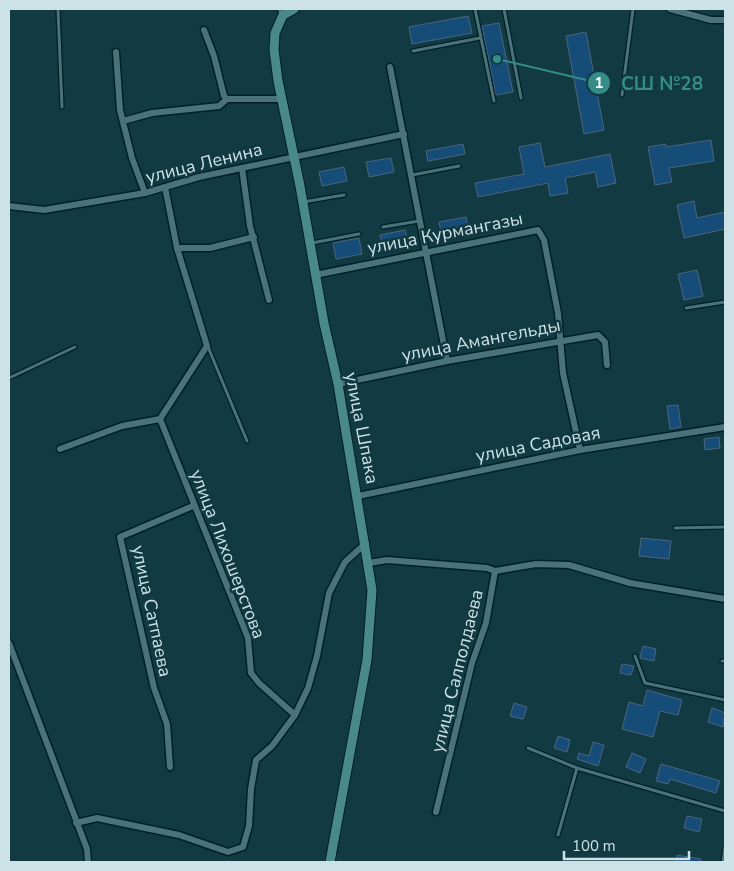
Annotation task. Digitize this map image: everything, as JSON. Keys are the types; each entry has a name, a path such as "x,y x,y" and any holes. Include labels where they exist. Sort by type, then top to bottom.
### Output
{"street":[{"name":"улица Шпака","path":"294,9 281,12 275,33 274,50 281,99 338,384 370,563 372,613 367,660 330,862"},
{"path":"670,9 711,20 725,20"},
{"path":"204,30 214,56 224,96 227,99"},
{"path":"116,52 123,122 132,158 145,193"},
{"path":"390,67 447,361"},
{"path":"123,122 152,113 219,106 227,99 281,99"},
{"name":"улица Ленина","path":"9,206 44,210 145,193 242,168 404,134"},
{"path":"242,168 254,237 268,300"},
{"path":"60,449 122,426 160,420 207,346 177,248 165,187"},
{"name":"улица Курмангазы","path":"315,275 538,230 544,240 558,313 563,373 580,450"},
{"path":"177,248 210,248 254,237"},
{"name":"улица Амангельды","path":"338,384 447,361 598,335 605,342 607,365"},
{"name":"улица Лихошерстова","path":"160,420 193,506 248,638 252,673 258,683 295,715"},
{"name":"улица Садовая","path":"358,496 580,450 725,427"},
{"name":"улица Сатпаева","path":"170,768 167,724 154,688 120,537 193,506"},
{"path":"76,823 97,818 179,835 228,852 243,847 249,826 250,789 256,760 272,746 295,715 308,688 317,656 329,593 345,562 366,544"},
{"name":"улица Салполдаева","path":"370,563 387,560 487,568 495,571 486,622 472,663 436,812"},
{"path":"495,571 536,564 569,565 630,583 725,599"},
{"path":"9,643 87,849 88,862"}],"lane":[{"path":"58,9 62,107"},
{"path":"475,9 494,101"},
{"path":"504,9 521,98"},
{"path":"622,95 633,9"},
{"path":"413,51 480,38"},
{"path":"412,175 458,166"},
{"path":"303,202 344,195"},
{"path":"383,227 421,220"},
{"path":"309,244 359,234"},
{"path":"686,308 725,302"},
{"path":"207,346 247,441"},
{"path":"9,378 75,347"},
{"path":"675,528 725,528"},
{"path":"634,656 644,683 725,700"},
{"path":"528,748 577,768 725,811"},
{"path":"558,835 577,768"},
{"path":"723,862 725,847"}],"building":[{"path":"468,16 472,33 412,44 409,27"},
{"path":"499,23 513,92 496,95 482,26"},
{"path":"586,32 604,130 584,134 566,36"},
{"path":"711,140 714,161 669,168 672,182 655,185 648,147 666,144 666,147"},
{"path":"540,143 545,167 610,154 616,183 598,187 595,172 565,178 568,193 550,196 548,183 478,197 475,183 524,174 519,147"},
{"path":"463,144 465,154 428,161 426,151"},
{"path":"391,158 394,172 369,177 366,162"},
{"path":"344,167 347,181 322,186 319,172"},
{"path":"694,201 697,218 725,212 725,229 684,238 677,205"},
{"path":"466,217 469,232 442,237 439,222"},
{"path":"405,230 409,244 383,249 380,235"},
{"path":"359,238 362,254 336,259 333,243"},
{"path":"697,270 703,296 684,300 678,274"},
{"path":"678,405 681,427 670,429 667,406"},
{"path":"719,437 720,448 705,450 704,439"},
{"path":"641,538 671,541 669,559 639,556"},
{"path":"643,646 656,649 654,661 640,658"},
{"path":"622,664 634,666 631,675 620,673"},
{"path":"647,690 682,700 678,715 660,711 653,737 622,729 629,702 643,706"},
{"path":"514,703 527,707 523,719 510,716"},
{"path":"712,708 725,713 723,727 708,722"},
{"path":"558,736 570,740 567,752 554,748"},
{"path":"593,742 604,745 598,766 577,759 579,753 589,756"},
{"path":"632,753 646,759 640,773 626,767"},
{"path":"661,764 720,781 716,793 670,779 668,784 656,781"},
{"path":"687,816 702,819 699,832 684,828"},
{"path":"677,855 701,859 701,862 676,862"}],"place":[{"name":"СШ №28","path":"497,59"}]}
